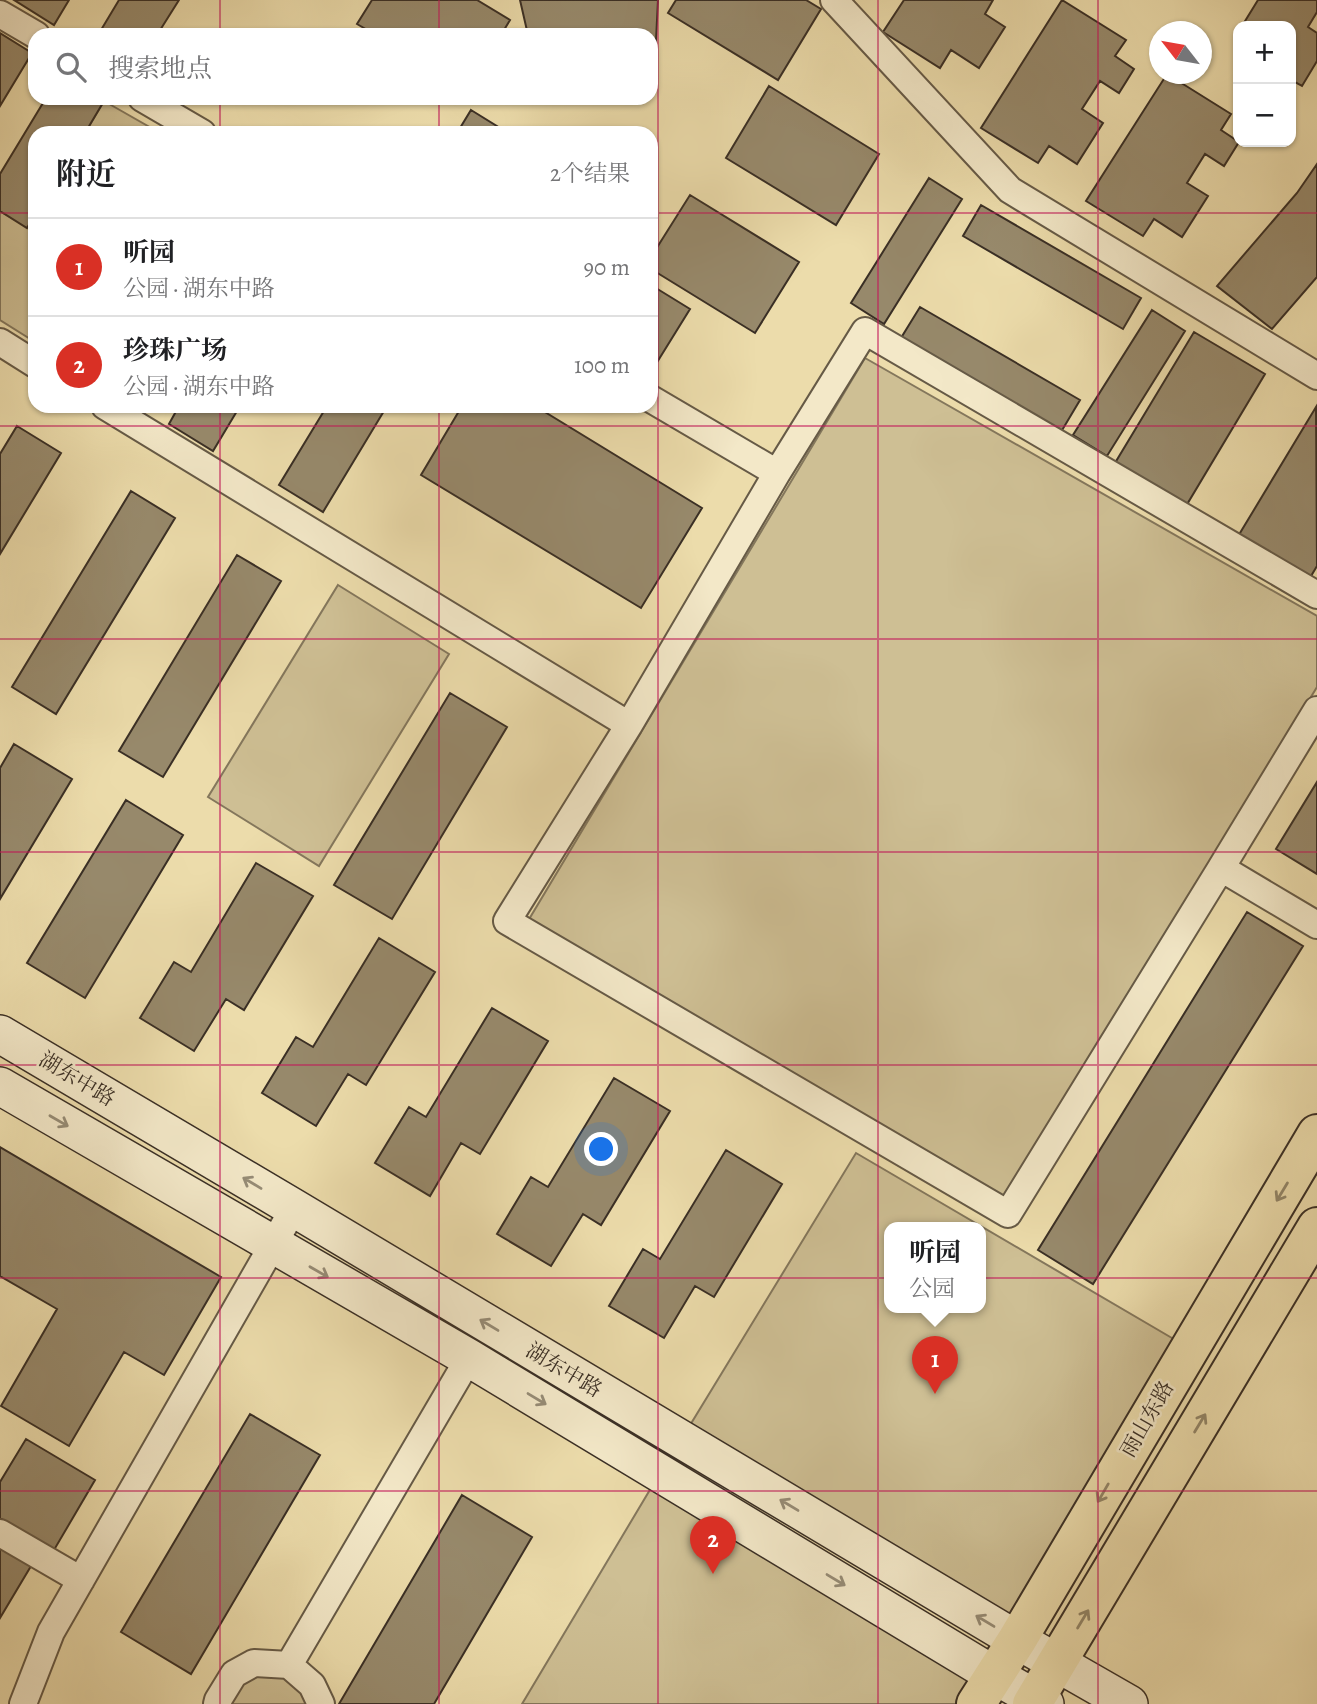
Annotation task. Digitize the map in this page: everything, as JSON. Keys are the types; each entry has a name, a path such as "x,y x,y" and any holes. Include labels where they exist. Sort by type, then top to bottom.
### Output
{"main road":[{"name":"湖东中路","path":"0,1034 1056,1664 1129,1704"},
{"name":"湖东中路","path":"0,1086 469,1358 985,1690 1038,1702"},
{"name":"雨山东路","path":"985,1690 1317,1134"},
{"path":"1038,1702 1056,1664 1317,1227"}],"street":[{"path":"834,0 1010,190 1317,376"},
{"path":"0,14 28,30"},
{"path":"154,105 190,126"},
{"path":"1317,595 865,331 777,473 629,724 507,921 1008,1214 1317,710"},
{"path":"0,342 28,359"},
{"path":"658,403 777,473"},
{"path":"117,413 629,724"},
{"path":"1221,868 1317,925"},
{"path":"23,1704 51,1632 294,1208"},
{"path":"289,1665 469,1358"},
{"path":"0,1533 81,1580"},
{"path":"217,1704 234,1674 254,1663 289,1665 312,1685 321,1704"}],"shaded area":[{"path":"102,105 111,105 148,126 89,126"},
{"path":"0,211 28,226 28,338 0,320"},
{"path":"865,358 1317,616 1317,687 1004,1199 528,921"},
{"path":"338,585 449,654 319,866 208,797"},
{"path":"856,1153 974,1222 884,1222 884,1313 986,1313 986,1229 1189,1348 1017,1640 681,1440"},
{"path":"660,1473 994,1675 976,1704 522,1704"},
{"path":"264,1674 287,1675 311,1704 225,1704 240,1680"}],"building":[{"path":"14,0 69,0 54,25"},
{"path":"119,0 179,0 161,28 102,28"},
{"path":"372,0 477,0 510,20 505,28 364,28 357,24"},
{"path":"520,0 658,0 657,28 526,28"},
{"path":"676,0 806,0 821,9 778,80 668,13"},
{"path":"904,0 993,0 985,14 1005,27 979,68 951,50 940,68 883,32"},
{"path":"1062,0 1126,40 1115,56 1134,69 1119,93 1100,81 1082,109 1103,123 1077,164 1049,146 1038,163 981,128"},
{"path":"1258,0 1317,0 1317,12 1308,27 1317,33 1317,61 1302,86 1296,83 1296,21 1245,21"},
{"path":"0,33 28,50 28,60 0,106"},
{"path":"1161,84 1183,84 1231,114 1221,130 1233,138 1233,147 1236,147 1224,166 1205,154 1187,183 1208,196 1182,237 1154,219 1143,236 1086,201"},
{"path":"769,86 879,154 836,225 726,158"},
{"path":"42,105 102,105 89,126 29,126"},
{"path":"471,110 497,126 461,126"},
{"path":"28,128 27,228 0,211 0,174"},
{"path":"1317,164 1317,277 1272,329 1217,286 1297,193"},
{"path":"929,178 962,199 884,324 851,303"},
{"path":"690,195 799,262 755,333 658,273 658,246"},
{"path":"981,205 1141,298 1123,329 963,236"},
{"path":"658,289 690,309 658,361"},
{"path":"920,307 1080,400 1061,432 901,338"},
{"path":"1152,310 1185,331 1107,456 1073,435"},
{"path":"1194,332 1265,374 1186,506 1115,463"},
{"path":"1316,407 1317,566 1308,581 1237,538"},
{"path":"175,413 236,413 213,451 169,424"},
{"path":"323,413 383,413 323,512 279,485"},
{"path":"458,413 546,413 702,508 641,608 421,475"},
{"path":"17,426 61,453 0,554 0,454"},
{"path":"131,491 175,518 56,714 12,687"},
{"path":"237,555 281,581 163,777 119,751"},
{"path":"450,693 507,727 392,919 334,885"},
{"path":"14,744 72,779 0,899 0,768"},
{"path":"1317,782 1317,874 1276,849"},
{"path":"126,800 183,835 85,998 27,963"},
{"path":"256,863 313,896 244,1010 226,999 194,1051 140,1018 174,962 191,972"},
{"path":"1247,912 1303,946 1093,1284 1038,1250"},
{"path":"379,938 435,972 366,1085 348,1074 316,1126 262,1093 296,1037 313,1047"},
{"path":"492,1008 548,1041 480,1154 461,1143 430,1196 375,1163 409,1107 426,1117"},
{"path":"614,1078 670,1111 601,1225 583,1214 551,1266 497,1234 531,1177 548,1187"},
{"path":"0,1147 221,1277 164,1375 124,1352 69,1446 1,1406 57,1309 0,1276"},
{"path":"726,1150 782,1184 714,1297 695,1286 664,1338 609,1306 643,1249 660,1259"},
{"path":"250,1414 320,1455 191,1674 121,1632"},
{"path":"26,1439 95,1480 54,1550 0,1518 0,1482"},
{"path":"462,1495 532,1537 434,1704 339,1704"},
{"path":"0,1547 31,1566 0,1618"}],"place":[{"name":"听园","path":"935,1394"},
{"name":"珍珠广场","path":"713,1574"}]}
